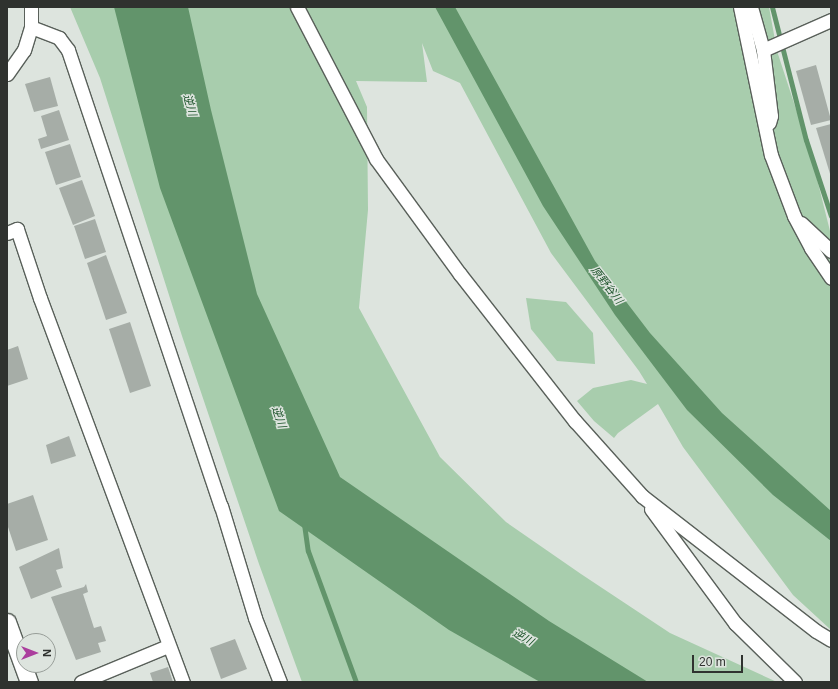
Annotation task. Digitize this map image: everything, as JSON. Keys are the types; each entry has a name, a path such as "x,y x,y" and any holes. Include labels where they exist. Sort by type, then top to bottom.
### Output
{"street":[{"path":"7,74 24,50 31,27 31,7"},
{"path":"297,7 376,159 460,274 575,421 642,496 735,623 795,682"},
{"path":"740,7 771,155 794,216 810,248 831,278"},
{"path":"750,7 764,50 770,116 766,135"},
{"path":"764,50 831,20"},
{"path":"31,27 59,38 68,50 221,506 255,618 280,682"},
{"path":"794,216 831,251"},
{"path":"7,233 17,229 40,298 168,646 183,682"},
{"path":"642,496 816,631 831,640"},
{"path":"7,622 30,682"},
{"path":"80,682 168,646"}],"shaded area":[{"path":"70,7 769,7 777,51 811,155 831,235 831,630 793,595 683,447 658,404 618,433 614,438 594,421 577,401 593,388 631,380 647,384 639,371 551,253 460,83 433,71 422,43 427,82 356,81 367,107 368,210 359,308 440,457 506,522 581,574 670,633 777,682 302,682 259,564 182,336 100,78"},
{"path":"526,298 566,302 593,333 595,364 557,361 531,329"}],"water":[{"name":"逆川","path":"114,7 188,7 211,110 257,294 340,477 549,621 648,682 540,682 449,630 279,511 160,188"},
{"name":"原野谷川","path":"435,7 455,7 595,261 650,333 722,413 831,511 831,541 773,495 687,410 615,315 543,206"}],"building":[{"path":"816,65 831,120 811,125 796,71"},
{"path":"50,77 58,106 34,112 25,84"},
{"path":"59,110 69,140 41,149 38,139 47,136 41,116"},
{"path":"831,124 831,177 816,128"},
{"path":"70,144 81,177 56,185 45,152"},
{"path":"82,180 95,216 73,225 59,188"},
{"path":"95,219 106,252 85,259 74,226"},
{"path":"106,255 127,313 106,320 87,263"},
{"path":"130,322 151,386 130,393 109,329"},
{"path":"18,346 28,379 7,386 7,350"},
{"path":"69,436 76,456 51,464 46,445"},
{"path":"33,495 48,540 16,551 7,524 7,504"},
{"path":"59,548 63,568 56,570 62,587 31,599 19,567"},
{"path":"86,584 88,592 83,594 94,628 101,626 106,641 98,643 101,652 76,660 51,597 84,587"},
{"path":"235,639 247,669 221,679 210,648"},
{"path":"168,667 173,682 153,682 150,673"}],"waterway":[{"path":"772,7 806,140 831,216"},
{"path":"304,524 308,551 356,682"}]}
